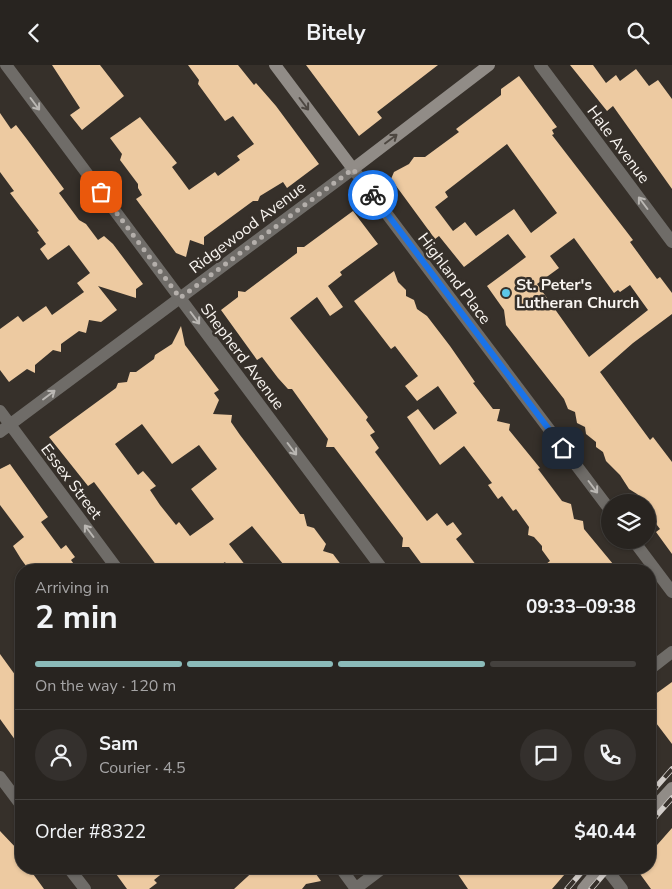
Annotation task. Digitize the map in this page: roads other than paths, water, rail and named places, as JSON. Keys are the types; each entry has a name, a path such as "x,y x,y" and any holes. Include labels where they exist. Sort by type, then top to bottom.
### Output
{"main road":[{"name":"Highland Place","path":"275,65 353,169"},
{"name":"Ridgewood Avenue","path":"353,169 489,65"},
{"path":"656,805 672,787"},
{"path":"583,889 597,874"}],"street":[{"name":"Shepherd Avenue","path":"6,65 379,564"},
{"name":"Hale Avenue","path":"540,65 672,242"},
{"name":"Ridgewood Avenue","path":"5,428 353,169"},
{"name":"Highland Place","path":"353,169 601,498"},
{"name":"Essex Street","path":"0,411 5,428 113,564"},
{"path":"639,549 650,564"},
{"path":"656,571 672,592"},
{"path":"656,664 672,652"},
{"path":"0,777 15,797"},
{"path":"73,874 85,889"},
{"path":"345,874 355,889 375,874"},
{"path":"609,874 622,889"}],"railway":[{"path":"656,787 672,769"},
{"path":"656,816 672,798"},
{"path":"567,889 580,874"},
{"path":"591,889 604,874"}],"place":[{"name":"St. Peter's Lutheran Church","path":"506,293"}]}
